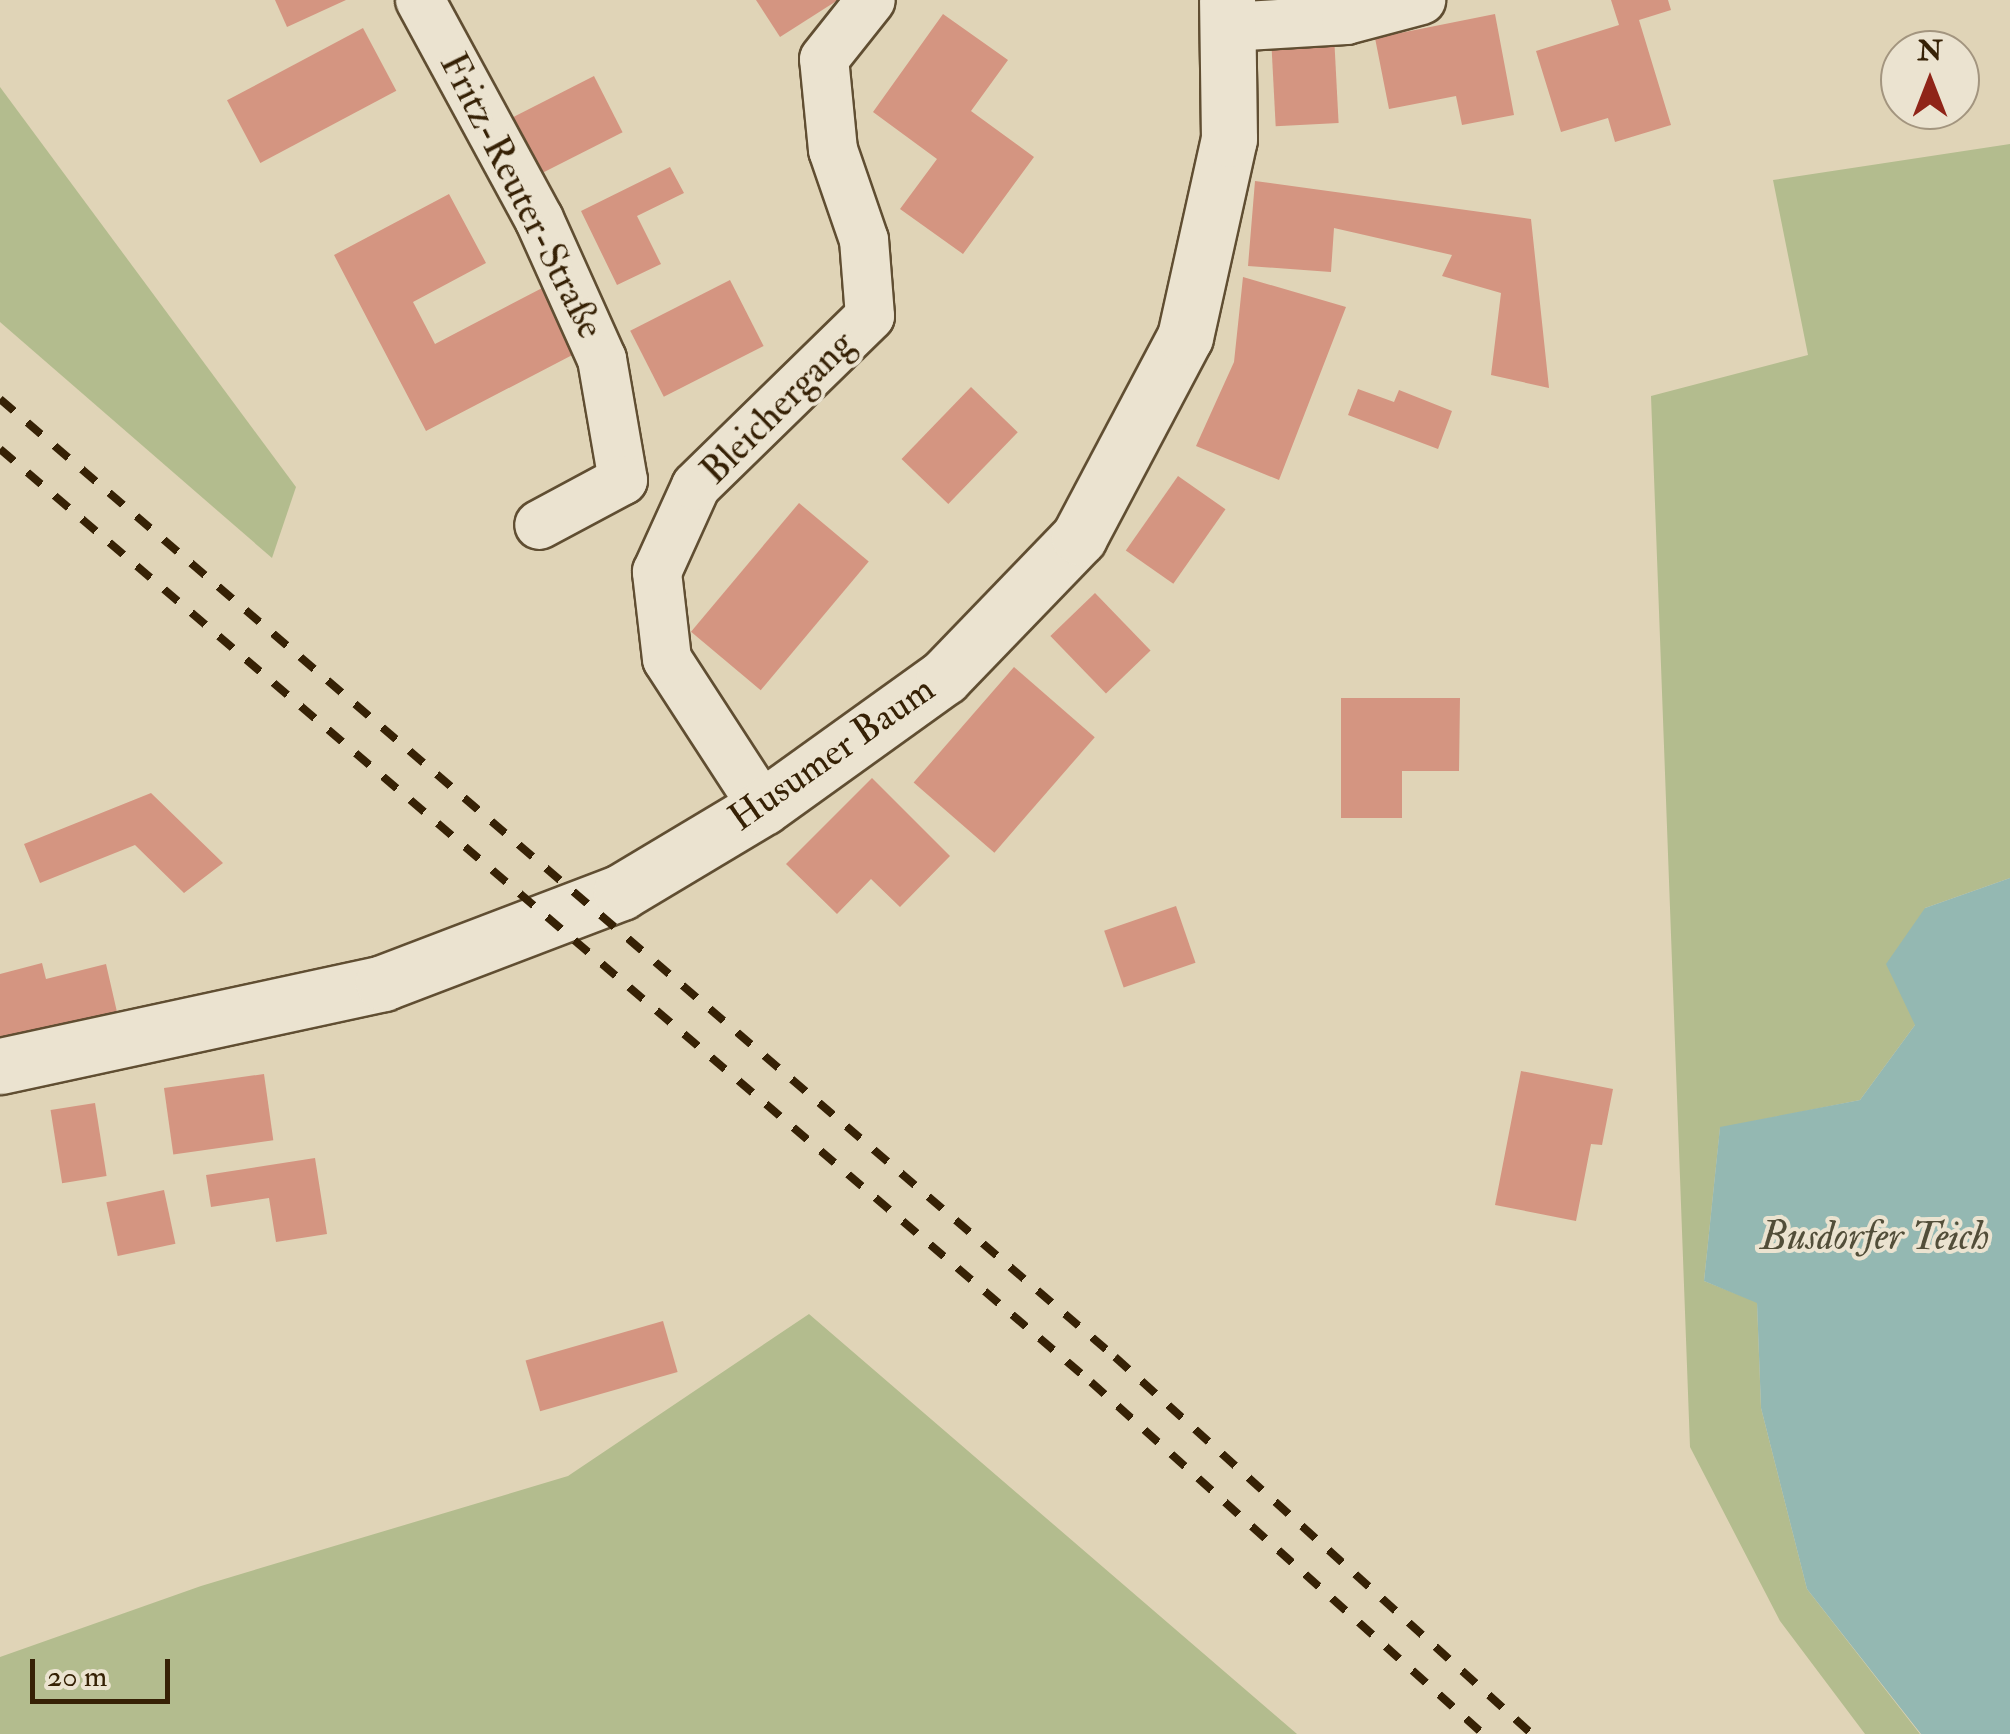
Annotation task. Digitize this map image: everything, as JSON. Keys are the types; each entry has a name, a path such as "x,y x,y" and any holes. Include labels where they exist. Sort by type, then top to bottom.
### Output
{"street":[{"name":"Fritz-Reuter-Straße","path":"420,0 540,220 602,358 623,480 540,525"},
{"name":"Bleichergang","path":"763,807 667,659 657,572 696,486 870,316 864,240 833,150 824,59 872,0"},
{"path":"1228,14 1346,20 1421,0"},
{"name":"Husumer Baum","path":"0,1066 383,983 621,892 763,807 944,676 1079,536 1185,337 1230,140 1228,14"}],"green space":[{"path":"0,87 296,487 272,558 0,322"},
{"path":"2010,144 2010,878 1925,908 1915,1025 1860,1100 1720,1128 1704,1281 1757,1302 1761,1408 1807,1589 1920,1734 1865,1734 1780,1621 1690,1447 1651,396 1808,355 1773,180"},
{"path":"809,1314 1297,1734 0,1734 0,1657 201,1586 568,1476"}],"water":[{"name":"Busdorfer Teich","path":"2010,878 2010,1734 1921,1734 1807,1589 1761,1408 1757,1303 1704,1281 1720,1127 1860,1100 1915,1025 1886,964 1925,908"}],"building":[{"path":"275,0 346,0 287,27"},
{"path":"756,0 838,0 780,37"},
{"path":"1611,0 1668,0 1671,10 1639,20 1671,125 1615,142 1608,118 1561,132 1536,51 1619,25"},
{"path":"943,14 1008,60 971,111 1034,157 963,254 900,209 937,159 873,112"},
{"path":"1495,14 1514,115 1462,125 1456,96 1389,109 1375,38"},
{"path":"363,28 396,91 260,163 227,100"},
{"path":"1334,35 1339,123 1276,126 1271,38"},
{"path":"594,76 623,132 535,177 507,120"},
{"path":"670,167 684,193 637,216 661,264 617,285 581,211"},
{"path":"1255,181 1531,219 1549,388 1491,375 1501,293 1442,276 1452,255 1334,228 1331,272 1248,266"},
{"path":"449,194 486,263 413,302 435,344 546,286 580,351 426,431 334,255"},
{"path":"1243,277 1346,307 1279,480 1196,446 1234,362"},
{"path":"730,280 764,346 664,397 630,331"},
{"path":"971,387 1018,432 948,504 902,459"},
{"path":"1358,389 1394,402 1399,390 1452,411 1438,449 1348,415"},
{"path":"1178,476 1226,509 1173,584 1126,551"},
{"path":"799,503 869,561 761,690 691,632"},
{"path":"1095,593 1151,651 1106,694 1050,636"},
{"path":"1014,667 1095,737 994,853 914,782"},
{"path":"1341,698 1460,698 1459,771 1402,771 1402,818 1341,818"},
{"path":"872,778 950,856 900,907 871,879 837,914 786,864"},
{"path":"151,793 223,863 184,893 135,845 40,883 24,844"},
{"path":"1176,906 1196,963 1124,987 1104,931"},
{"path":"42,963 46,979 106,964 117,1012 0,1041 0,974"},
{"path":"1521,1071 1613,1089 1602,1145 1591,1144 1576,1221 1495,1205"},
{"path":"264,1074 273,1140 173,1154 164,1088"},
{"path":"95,1103 107,1176 62,1183 51,1110"},
{"path":"315,1158 327,1234 276,1242 269,1198 211,1207 206,1175"},
{"path":"164,1190 175,1244 118,1256 106,1202"},
{"path":"663,1321 678,1372 540,1411 526,1360"}],"railway":[{"path":"0,399 1115,1357 1532,1734"},
{"path":"0,449 1091,1382 1483,1734"}]}
